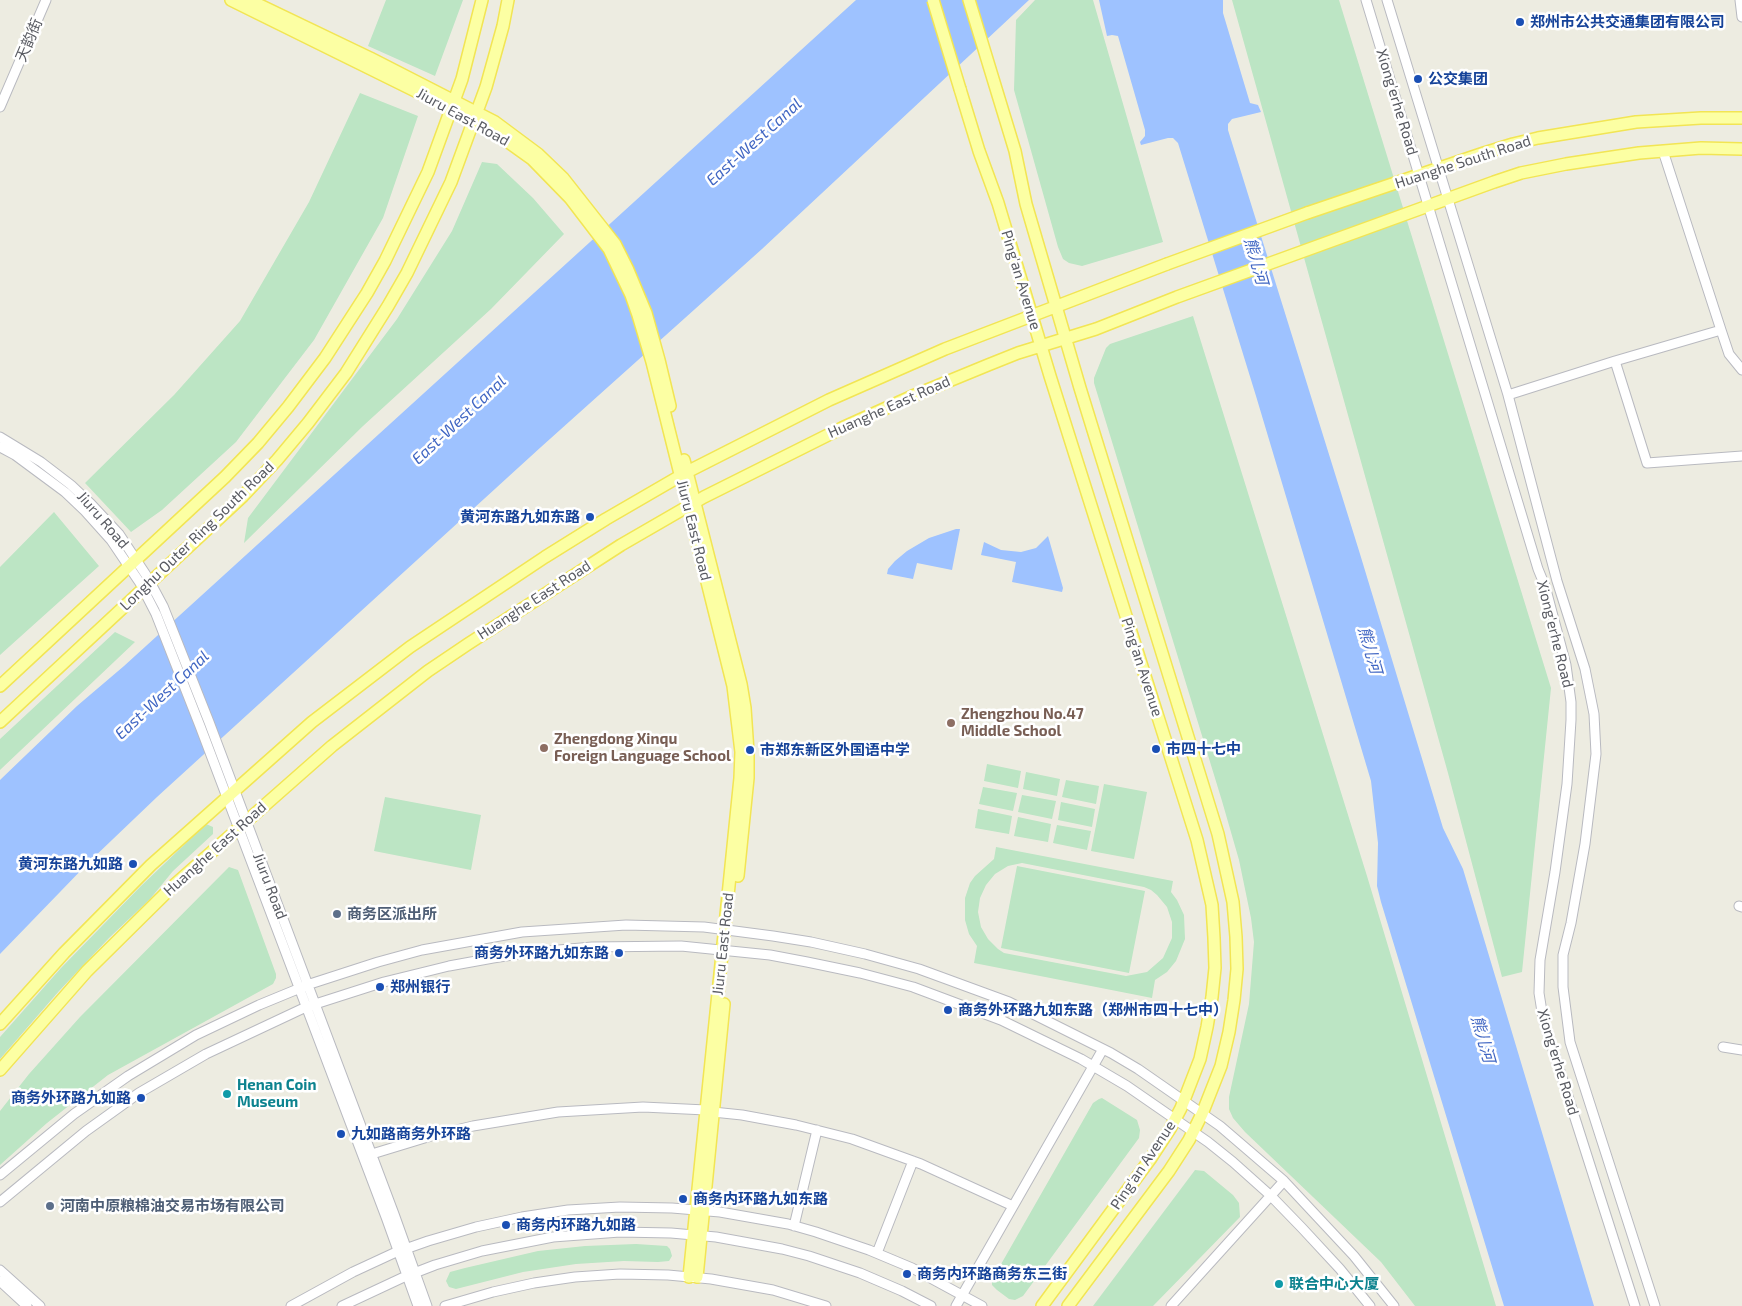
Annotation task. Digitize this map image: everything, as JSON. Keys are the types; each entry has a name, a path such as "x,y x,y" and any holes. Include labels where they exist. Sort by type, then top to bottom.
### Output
{"main road":[{"name":"Jiuru East Road","path":"231,0 453,105"},
{"name":"Jiuru East Road","path":"249,0 476,117 532,159 588,215 609,249 631,295 657,365 733,686 739,727 740,778 728,930 693,1277"},
{"name":"Longhu Outer Ring South Road","path":"0,686 225,477 252,450 316,371 385,261 428,172 462,79 482,0"},
{"name":"Longhu Outer Ring South Road","path":"0,722 243,496 277,460 341,379 383,315 407,273 451,182 486,87 503,26 508,0"},
{"name":"Ping'an Avenue","path":"933,0 1197,840 1212,905 1215,968 1212,997 1200,1059 1184,1101 1151,1158 1042,1306"},
{"name":"Ping'an Avenue","path":"970,0 1015,150 1026,204 1056,306 1218,834 1233,902 1237,969 1234,1000 1220,1066 1202,1114 1169,1171 1068,1306"},
{"name":"Huanghe South Road","path":"1167,264 1307,213 1513,144 1560,134 1636,122 1742,118"},
{"name":"Huanghe South Road","path":"1177,297 1521,173 1639,153 1701,148 1742,149"},
{"name":"Huanghe East Road","path":"0,1024 64,953 173,844 312,722 410,646 545,557 628,505 683,474 829,400 936,353 1167,264"},
{"name":"Huanghe East Road","path":"0,1070 87,971 172,887 242,824 332,746 436,666 561,582 691,504 875,413 1018,353 1096,329 1177,297"}],"street":[{"name":"天韵街","path":"0,106 46,0"},
{"name":"Xiong'erhe Road","path":"1366,0 1538,569 1545,586 1566,665 1571,702 1567,784 1540,960 1539,993 1543,1018 1635,1306"},
{"name":"Xiong'erhe Road","path":"1387,0 1508,395 1557,581 1585,669 1594,714 1596,754 1585,844 1571,923 1563,955 1563,987 1570,1042 1655,1306"},
{"path":"1740,0 1742,17"},
{"path":"1664,151 1721,330 1730,354 1742,370"},
{"path":"1508,395 1721,330"},
{"path":"1615,361 1648,463 1742,456"},
{"name":"Jiuru Road","path":"0,437 26,452 71,485 119,534 146,585 163,606 221,756 230,794"},
{"name":"Jiuru Road","path":"0,447 22,460 65,492 133,563"},
{"path":"1545,586 1557,581"},
{"name":"Jiuru Road","path":"146,585 214,763 230,794 242,824 411,1274 427,1306"},
{"path":"0,1175 74,1114 128,1076 196,1035 259,1005 303,987 378,962 413,953 445,945 522,932 591,926 690,926 773,936 826,946 919,969 1009,1002 1103,1049 1138,1069 1220,1126 1284,1181 1354,1256 1394,1306"},
{"path":"0,1202 86,1131 139,1094 206,1054 310,1006 384,982 426,971 525,953 626,946 681,946 726,950 807,962 913,987 1001,1020 1093,1066 1127,1086 1208,1142 1271,1196 1340,1269 1370,1306"},
{"name":"Jiuru Road","path":"310,1006 372,1154 402,1250"},
{"path":"1723,1048 1742,1050"},
{"path":"956,1306 1103,1049"},
{"path":"372,1154 431,1136 473,1126 558,1112 643,1107 709,1111 742,1115 852,1139 913,1161 1013,1206"},
{"path":"794,1226 817,1130"},
{"path":"878,1253 913,1161"},
{"path":"1171,1306 1284,1181"},
{"path":"291,1306 353,1272 402,1250 476,1227 549,1212 620,1207 720,1212 816,1232 878,1253 912,1268 982,1306"},
{"path":"342,1306 411,1274 482,1252 553,1237 620,1232 697,1235 751,1243 809,1256 860,1273 931,1306"},
{"path":"0,1270 40,1306"},
{"name":"Jiuru Road","path":"411,1274 418,1306"},
{"path":"445,1306 515,1287 575,1277 620,1274 711,1278 773,1290 826,1306"},
{"path":"0,1281 28,1306"}],"green space":[{"path":"386,0 463,0 435,76 368,46"},
{"path":"1035,0 1093,0 1163,242 1082,266 1069,263 1063,259 1014,90 1016,20"},
{"path":"1232,0 1339,0 1551,688 1522,972 1502,977 1448,773"},
{"path":"360,93 418,116 383,218 314,340 236,442 162,510 131,532 85,483 174,395 240,321 309,202"},
{"path":"482,162 497,164 533,198 564,234 491,309 363,426 244,543 248,518 397,319 452,231"},
{"path":"1193,316 1367,876 1496,1306 1415,1306 1381,1262 1245,1132 1233,1118 1229,1109 1229,1097 1249,1004 1254,942 1251,918 1239,860 1222,801 1094,383 1094,378 1106,348 1110,344"},
{"path":"54,512 99,566 0,655 0,567"},
{"path":"115,632 135,642 0,770 0,739"},
{"path":"987,764 1021,771 1018,788 984,781"},
{"path":"1026,772 1060,779 1057,796 1023,789"},
{"path":"1066,780 1099,786 1096,804 1062,797"},
{"path":"1104,784 1147,792 1134,859 1091,851"},
{"path":"983,787 1017,793 1013,811 979,804"},
{"path":"1022,795 1056,801 1052,819 1018,812"},
{"path":"385,797 481,815 471,870 374,851"},
{"path":"1061,802 1095,809 1092,827 1058,820"},
{"path":"978,809 1012,816 1009,834 975,828"},
{"path":"1018,817 1051,824 1048,842 1014,836"},
{"path":"206,824 213,827 213,834 173,871 150,899 109,938 59,991 0,1059 0,1037 61,968 141,886"},
{"path":"1057,825 1091,831 1087,850 1053,843"},
{"path":"996,847 1173,881 1171,892 1184,915 1185,939 1176,961 1167,972 1155,980 1152,998 974,963 977,946 969,934 965,920 965,898 970,883 975,876 994,859","holes":["1022,863 1144,887 1157,895 1167,907 1172,922 1172,938 1163,958 1147,972 1126,976 1004,953 988,939 981,927 978,912 980,898 986,885 995,874 1008,866"]},
{"path":"1017,866 1145,891 1129,973 1001,948"},
{"path":"229,867 238,870 276,974 273,984 108,1075 47,1123 0,1165 0,1111 29,1074 80,1017"},
{"path":"1102,1098 1137,1120 1140,1130 1139,1138 1023,1296 1015,1300 1009,1299 992,1285 992,1280 1093,1103"},
{"path":"1195,1170 1204,1171 1233,1195 1239,1203 1240,1217 1153,1306 1093,1306"},
{"path":"636,1244 667,1246 672,1256 669,1261 576,1264 523,1272 456,1289 449,1287 446,1281 450,1272 538,1251 585,1246"}],"water":[{"name":"East-West Canal","path":"856,0 1029,0 762,249 541,447 157,797 90,861 0,954 0,780 77,706 124,666"},
{"name":"熊儿河","path":"1099,0 1223,0 1223,13 1250,103 1258,105 1261,112 1232,119 1228,124 1228,130 1443,828 1463,869 1594,1306 1504,1306 1381,902 1377,886 1378,843 1371,781 1178,143 1173,138 1168,138 1141,145 1140,142 1145,136 1145,130 1118,36 1107,36"},
{"path":"960,529 952,570 917,563 913,579 887,574 888,569 907,551 929,538"},
{"path":"1048,536 1063,588 1062,592 1012,582 1016,562 981,555 984,542 1001,550 1021,552 1036,548"}],"place":[{"name":"郑州市公共交通集团有限公司","path":"1520,22"},
{"name":"公交集团","path":"1418,79"},
{"name":"黄河东路九如东路","path":"590,517"},
{"name":"Zhengzhou No.47 Middle School","path":"951,723"},
{"name":"Zhengdong Xinqu Foreign Language School","path":"544,748"},
{"name":"市四十七中","path":"1156,749"},
{"name":"市郑东新区外国语中学","path":"750,750"},
{"name":"黄河东路九如路","path":"133,864"},
{"name":"商务区派出所","path":"337,914"},
{"name":"商务外环路九如东路","path":"619,953"},
{"name":"郑州银行","path":"380,987"},
{"name":"商务外环路九如东路（郑州市四十七中）","path":"948,1010"},
{"name":"Henan Coin Museum","path":"227,1094"},
{"name":"商务外环路九如路","path":"141,1098"},
{"name":"九如路商务外环路","path":"341,1134"},
{"name":"商务内环路九如东路","path":"683,1199"},
{"name":"河南中原粮棉油交易市场有限公司","path":"50,1206"},
{"name":"商务内环路九如路","path":"506,1225"},
{"name":"商务内环路商务东三街","path":"907,1274"},
{"name":"联合中心大厦","path":"1279,1284"}]}
